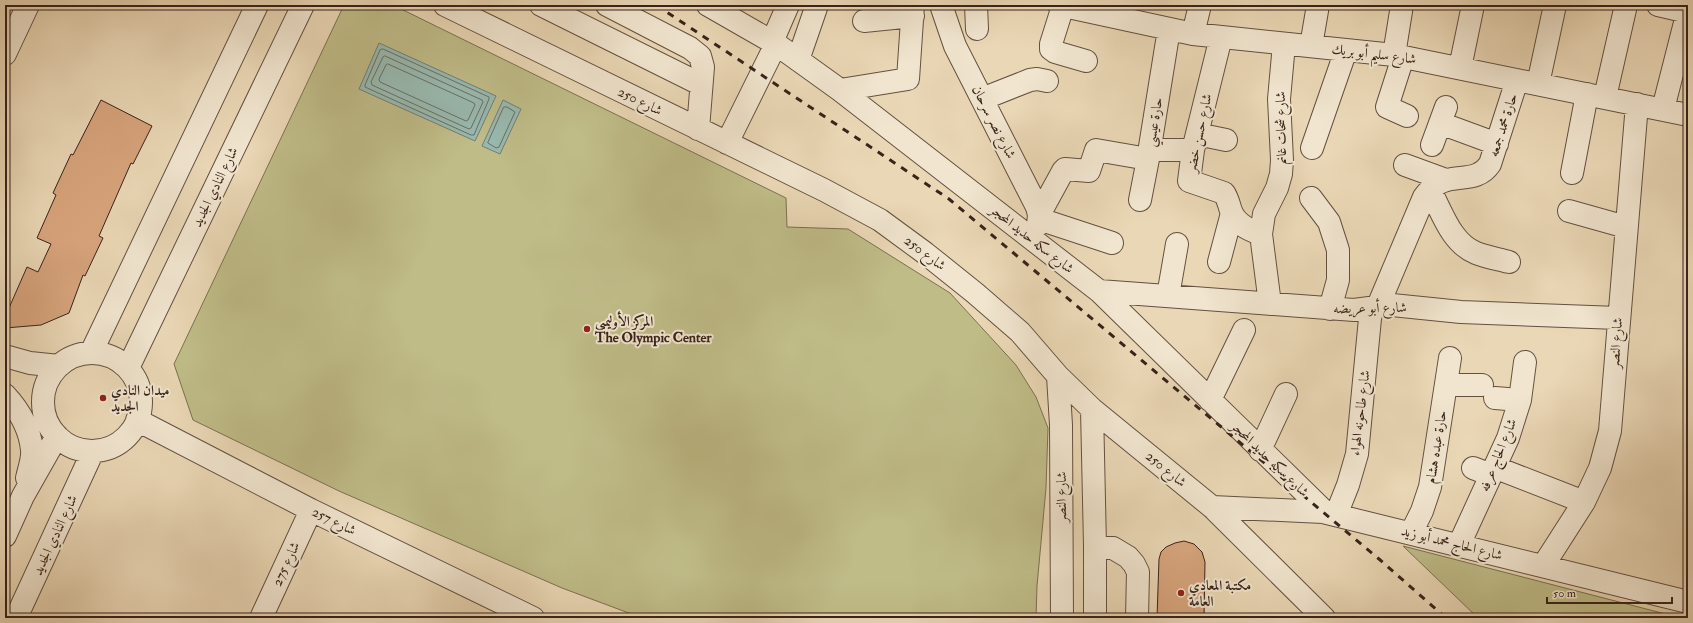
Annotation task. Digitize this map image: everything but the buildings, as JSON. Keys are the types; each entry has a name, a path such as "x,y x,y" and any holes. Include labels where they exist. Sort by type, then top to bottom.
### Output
{"street":[{"path":"91,352 258,5"},
{"name":"شارع النادي الجديد","path":"128,368 303,5"},
{"name":"شارع 250","path":"445,5 824,190 880,220 925,252 1014,327 1058,376 1092,409 1212,507 1324,618"},
{"path":"541,5 700,84"},
{"path":"607,5 696,51 702,61 698,129"},
{"name":"شارع سكه حديد المحجر","path":"708,5 774,43 1036,224 1099,291 1260,450 1331,514"},
{"path":"727,143 774,43 788,5"},
{"path":"798,60 817,5"},
{"name":"شارع نصر سرحان","path":"941,5 955,46 1037,207 1036,224"},
{"path":"976,5 977,29"},
{"path":"1193,34 1200,5"},
{"path":"1311,46 1318,5"},
{"path":"1402,5 1399,56 1387,107 1407,116"},
{"path":"1460,68 1473,5"},
{"name":"حارة محمد جمعه","path":"1438,185 1476,176 1487,169 1497,144 1528,82 1555,5"},
{"path":"1572,173 1626,5"},
{"path":"1658,5 1688,12 1663,109"},
{"path":"1072,6 1051,44 1051,49 1055,52 1086,61"},
{"name":"شارع سليم أبو بريك","path":"1072,6 1193,34 1399,56 1688,115"},
{"path":"840,90 908,79 913,10 864,21"},
{"path":"5,54 18,15"},
{"name":"حارة عيسي","path":"1036,224 1063,171 1066,169 1089,171 1096,150 1149,154 1169,29"},
{"name":"شارع حسن خضر","path":"1221,37 1195,142 1189,181 1224,193 1227,197 1232,213 1239,223 1249,230 1261,234"},
{"name":"شارع شحات غانم","path":"1270,304 1261,234 1264,214 1277,188 1281,174 1282,160 1279,99 1284,44"},
{"path":"1312,148 1346,50"},
{"path":"982,99 1030,80 1036,79 1047,81"},
{"name":"شارع النصر","path":"1543,566 1584,502 1600,468 1610,431 1618,318 1637,104"},
{"path":"1432,145 1443,115 1497,144"},
{"path":"1140,200 1149,154 1195,142 1226,140"},
{"path":"1405,165 1438,185 1456,239 1465,248 1476,253 1509,262"},
{"name":"شارع طاحونه الهواء","path":"1331,514 1348,485 1357,454 1374,307 1420,205 1438,185"},
{"path":"1311,198 1329,222 1338,250 1338,280 1330,309"},
{"path":"1569,211 1626,227"},
{"path":"1220,262 1232,213"},
{"path":"1036,224 1112,243"},
{"path":"1168,296 1177,244"},
{"name":"شارع أبو عريضه","path":"1099,291 1330,309 1354,310 1392,305 1461,312 1618,318"},
{"path":"1210,400 1244,330"},
{"path":"91,352 104,354 117,360 128,368 136,380 140,393 141,406 137,420 130,432 120,442 107,448 93,451 80,450 67,445 57,436 48,424 43,408 43,393 49,378 58,366 73,356 91,352"},
{"path":"5,356 30,363 58,366"},
{"name":"حارة عبده هشام","path":"1412,533 1422,511 1430,487 1450,358"},
{"name":"شارع الحاج عرفه","path":"1459,545 1486,470 1508,438 1520,400 1525,362"},
{"name":"شارع النصر","path":"1058,376 1061,425 1062,618"},
{"path":"1446,384 1489,391 1520,400"},
{"path":"1260,450 1286,394"},
{"path":"5,395 14,404 26,427 33,451 23,496"},
{"path":"1092,409 1095,546 1094,618"},
{"name":"شارع 257","path":"137,420 311,510 533,618"},
{"path":"5,536 23,496 57,436"},
{"name":"شارع النادي الجديد","path":"16,618 93,451"},
{"path":"1486,470 1584,502"},
{"name":"شارع الحاج محمد أبو زيد","path":"1212,507 1331,514 1688,602"},
{"name":"شارع 275","path":"262,618 311,510"},
{"path":"1095,546 1113,548 1128,557 1134,564 1138,572 1137,618"}],"shaded area":[{"name":"المركز الأوليمبى The Olympic Center","path":"344,5 393,5 786,198 787,227 848,229 950,293 1016,365 1036,397 1048,428 1046,488 1037,586 1036,618 642,618 562,588 339,491 193,420 174,364"},
{"path":"1403,546 1681,618 1478,618"}],"water":[{"path":"379,43 496,96 475,141 359,89"},
{"path":"503,100 521,109 500,154 482,146"}],"railway":[{"path":"656,5 949,199 1379,559 1446,618"}],"place":[{"name":"المركز الأوليمبى The Olympic Center","path":"587,329"},
{"name":"ميدان النادي الجديد","path":"103,398"},
{"name":"مكتبة المعادي العامة","path":"1181,593"}]}
